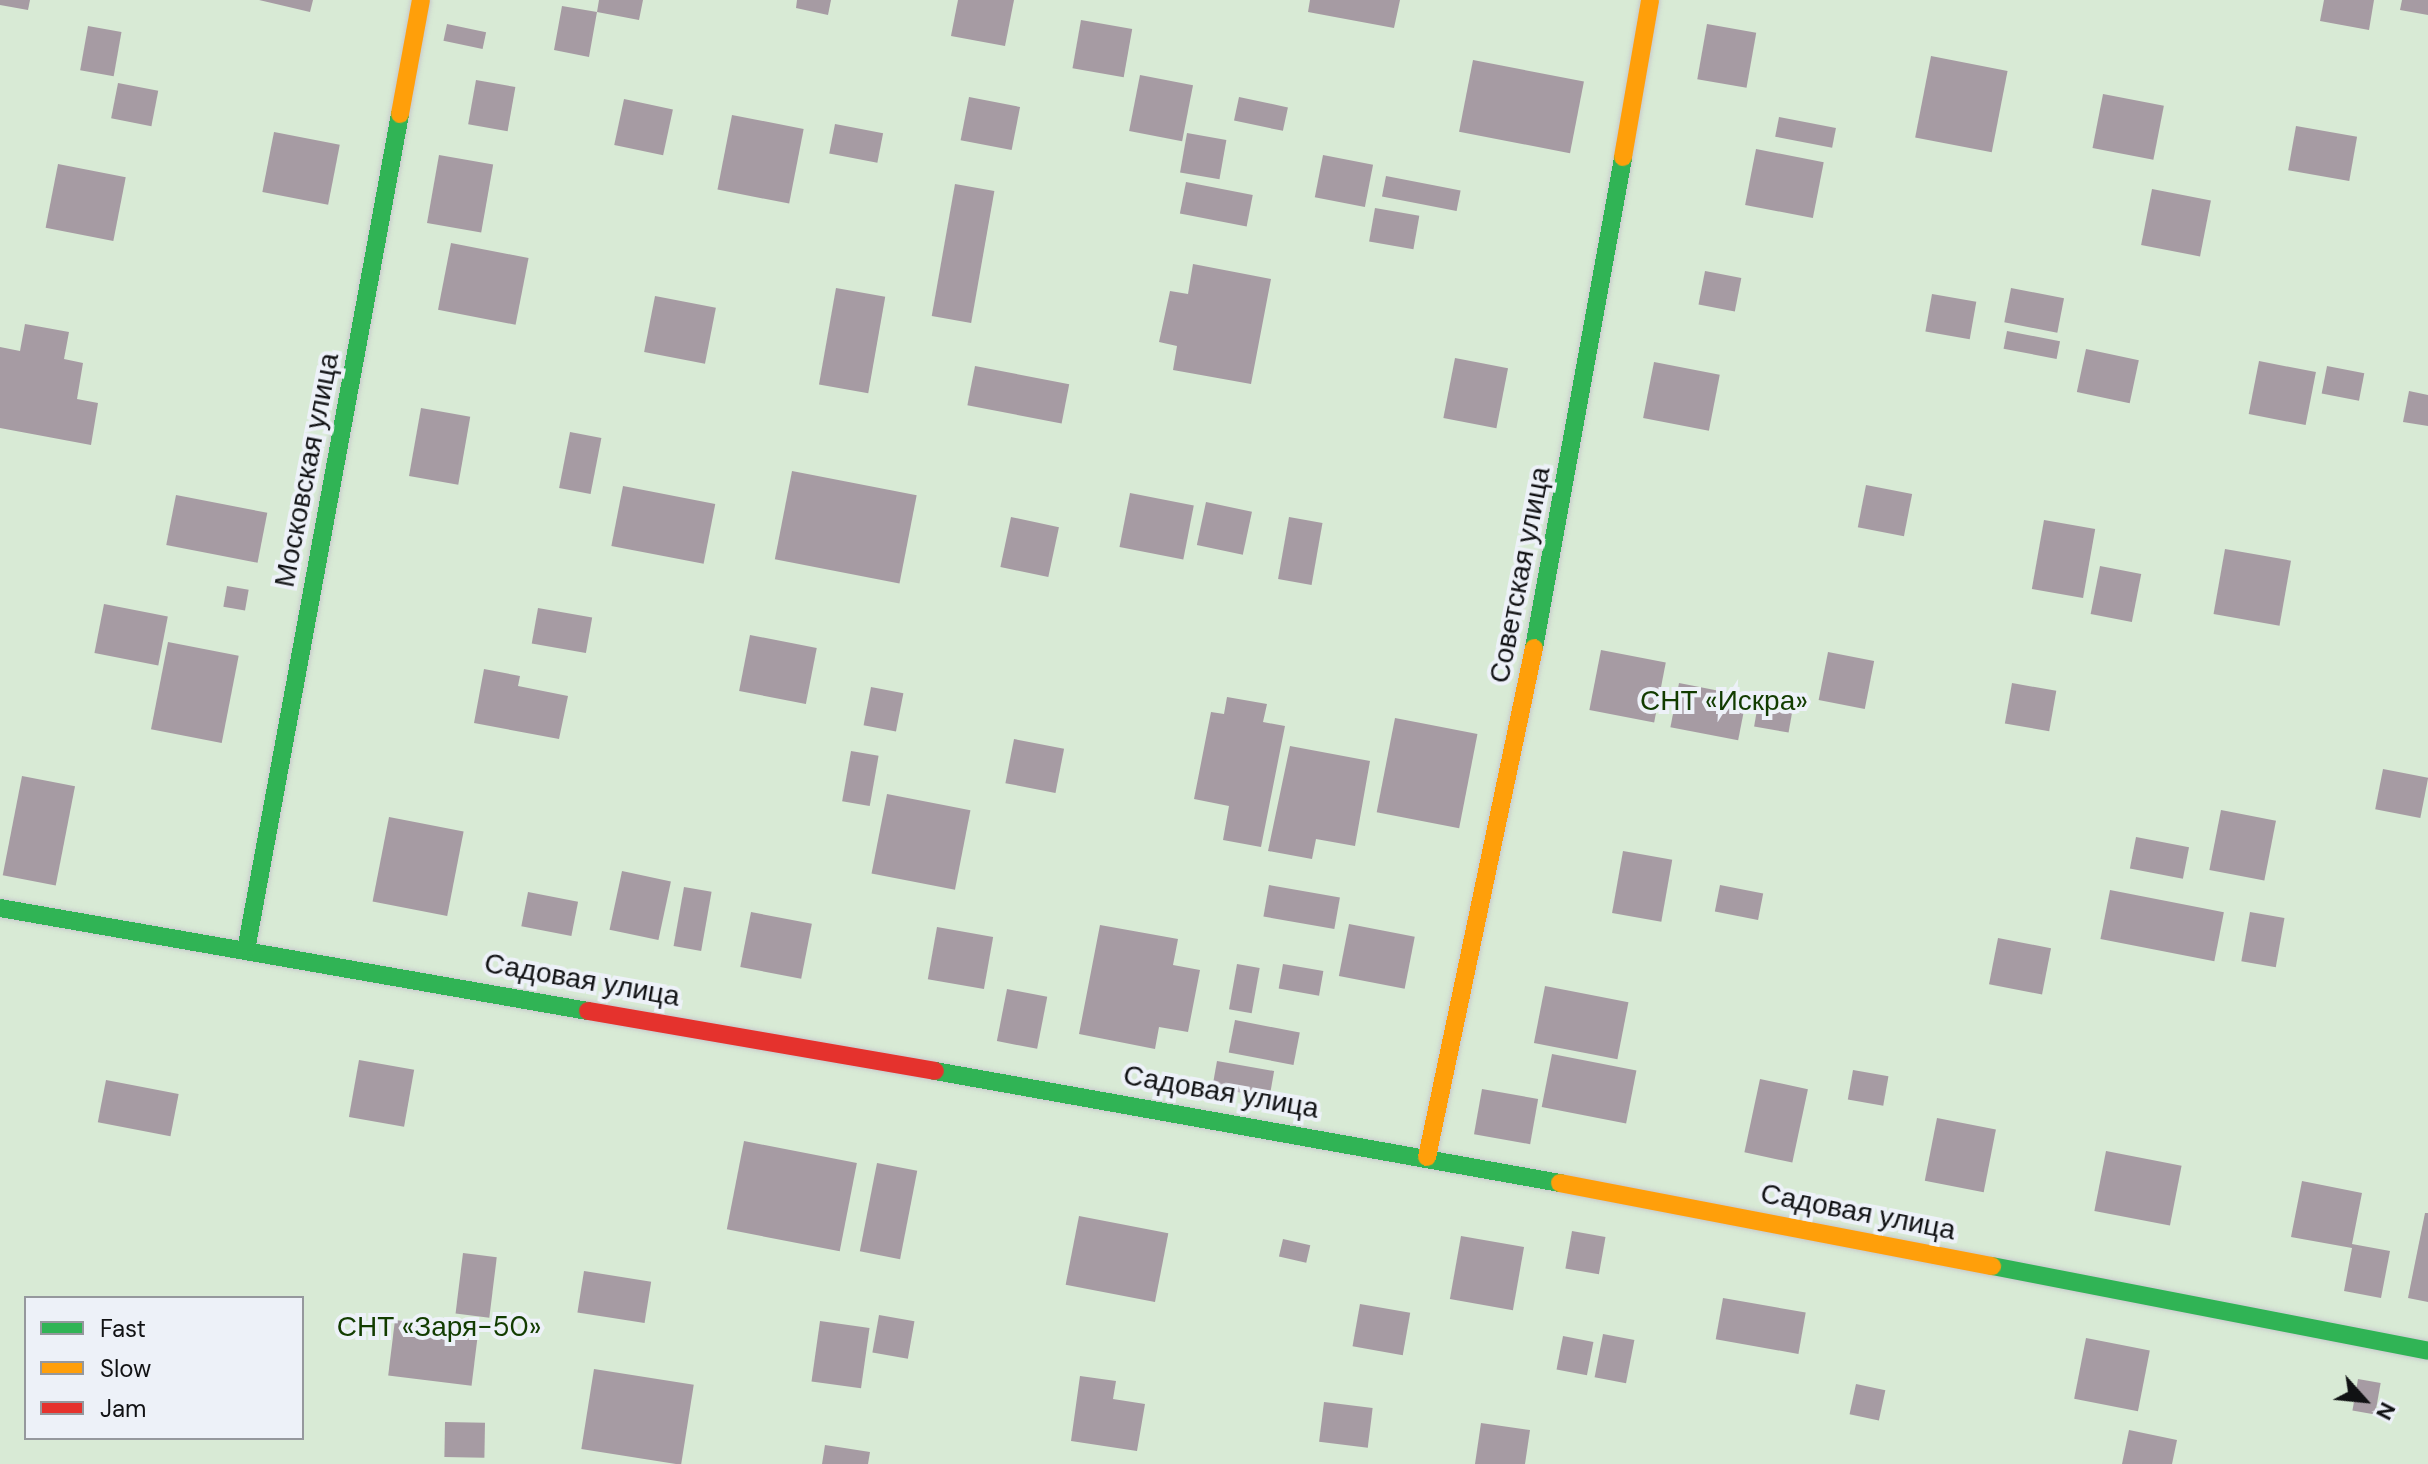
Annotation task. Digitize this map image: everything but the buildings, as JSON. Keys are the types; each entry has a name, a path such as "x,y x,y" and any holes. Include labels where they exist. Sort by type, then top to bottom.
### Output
{"street":[{"name":"Московская улица","path":"246,950 421,0"},
{"name":"Советская улица","path":"1427,1157 1555,549 1650,0"},
{"name":"Садовая улица","path":"0,908 1427,1157 2428,1351"}],"green space":[{"name":"СНТ «Искра»","path":"0,0 2428,0 2428,1464 0,1464"}],"traffic: fast":[{"path":"246,950 400,114"},
{"path":"1534,648 1623,157"},
{"path":"0,908 588,1011"},
{"path":"935,1071 1560,1183"},
{"path":"1992,1266 2428,1351"}],"traffic: slow":[{"path":"400,114 421,0"},
{"path":"1623,157 1650,0"},
{"path":"1427,1157 1534,648"},
{"path":"1560,1183 1992,1266"}],"traffic: jam":[{"path":"588,1011 935,1071"}],"park label":[{"name":"СНТ «Заря-50»","path":"439,1327"}]}
